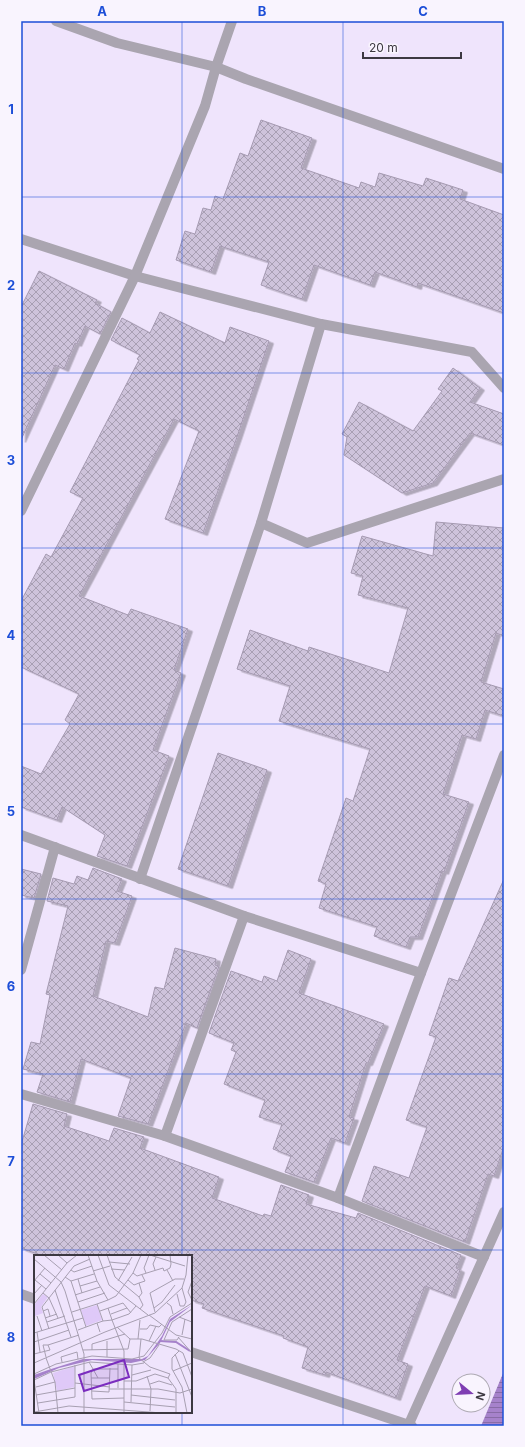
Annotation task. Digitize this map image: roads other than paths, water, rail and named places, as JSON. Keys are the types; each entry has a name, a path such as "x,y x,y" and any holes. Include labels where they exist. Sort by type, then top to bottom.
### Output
{"street":[{"path":"56,21 117,43 216,67 504,170"},
{"path":"21,511 135,276 206,106 216,67 232,21"},
{"path":"21,239 135,276 321,324 472,352 504,388"},
{"path":"140,879 262,523 321,324"},
{"path":"262,523 307,543 504,479"},
{"path":"338,1198 420,973 504,755"},
{"path":"21,835 244,916 420,973"},
{"path":"21,970 55,847"},
{"path":"165,1136 244,916"},
{"path":"21,1094 165,1136 338,1198 484,1257"},
{"path":"192,1352 409,1426 504,1212"},
{"path":"21,1294 34,1299"}]}
